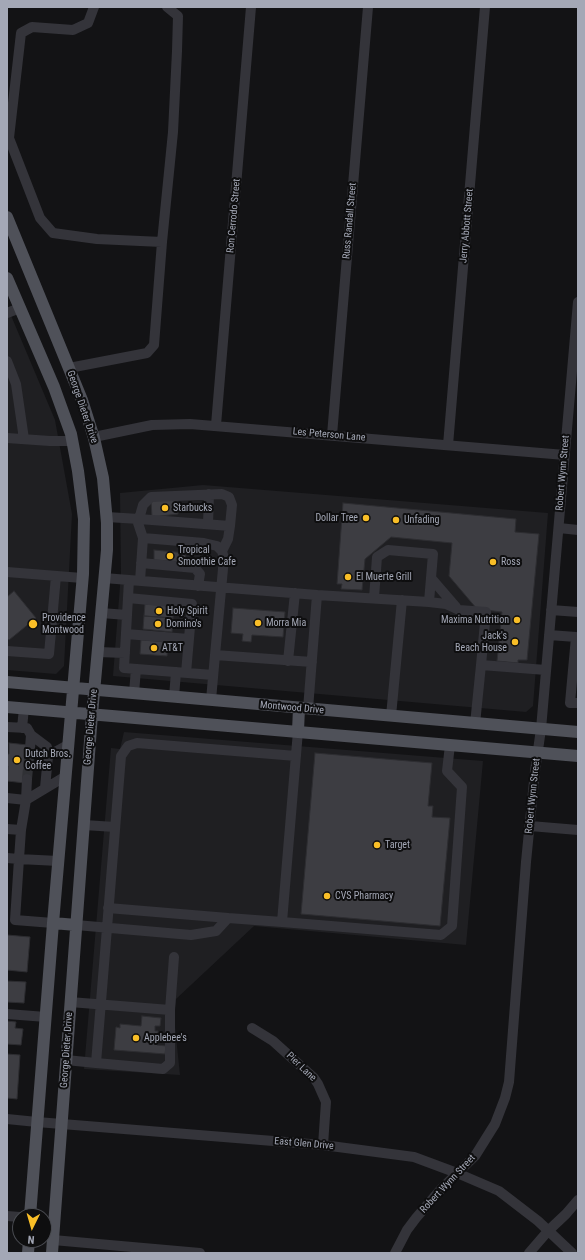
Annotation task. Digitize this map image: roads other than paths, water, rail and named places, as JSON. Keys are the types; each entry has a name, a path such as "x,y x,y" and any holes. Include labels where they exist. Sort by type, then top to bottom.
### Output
{"main road":[{"name":"George Dieter Drive","path":"7,217 82,400 94,437 103,478 107,517 107,550 92,714 52,1253"},
{"name":"George Dieter Drive","path":"7,279 54,387 73,441 83,508 82,578 31,1208"},
{"path":"73,441 94,437"},
{"name":"Montwood Drive","path":"7,682 578,732"},
{"path":"7,707 578,756"},
{"path":"298,731 304,709"},
{"path":"53,923 76,925"}],"street":[{"path":"94,7 88,23 73,30 32,27 21,33 8,138 40,218 53,233 97,239 162,242"},
{"path":"69,368 147,353 154,345 173,132 177,50 178,16 167,7"},
{"name":"Ron Cerrodo Street","path":"216,425 251,7"},
{"name":"Russ Randall Street","path":"332,435 368,7"},
{"name":"Jerry Abbott Street","path":"448,445 485,7"},
{"name":"Robert Wynn Street","path":"395,1253 407,1230 416,1218 457,1172 474,1156 495,1124 505,1098 509,1082 530,826 552,610 578,302"},
{"path":"7,313 20,308"},
{"path":"7,361 16,384 24,439"},
{"name":"Les Peterson Lane","path":"94,437 152,425 172,423 216,425 565,455"},
{"path":"7,438 50,442 73,441"},
{"path":"208,524 209,494"},
{"path":"140,581 143,538 138,522 143,505 151,497 222,494 228,497 232,505 230,526 228,539 222,551"},
{"path":"107,517 230,526"},
{"path":"559,528 578,530"},
{"path":"143,538 204,543 216,546 222,551 224,558 211,700"},
{"path":"374,598 377,557 388,550 433,554 429,602"},
{"path":"141,563 195,568 200,574 198,586"},
{"path":"7,572 82,578"},
{"path":"7,651 49,654 56,576"},
{"path":"104,578 317,595 429,602 446,604 459,610 486,612 476,724"},
{"path":"431,578 459,610"},
{"path":"129,580 124,668 213,675"},
{"path":"288,661 295,593"},
{"path":"304,709 312,662 317,595"},
{"path":"128,598 192,604 186,673"},
{"path":"391,716 402,600"},
{"path":"552,610 578,612"},
{"path":"101,613 127,615"},
{"path":"126,634 189,639"},
{"path":"549,634 576,637 570,703 578,704"},
{"path":"98,652 124,653"},
{"path":"215,655 312,662"},
{"path":"481,665 546,670"},
{"path":"134,693 136,669"},
{"path":"174,697 176,672"},
{"path":"22,728 24,708"},
{"path":"7,727 27,728 31,735 48,747 45,788"},
{"path":"282,922 298,731"},
{"path":"30,748 31,735"},
{"path":"96,1063 121,756 128,746 137,743 296,756"},
{"path":"48,756 68,745"},
{"path":"108,908 441,935 452,926 462,787 447,771 450,745"},
{"path":"7,798 26,800 66,776"},
{"path":"27,779 26,800 21,830 15,920 53,923"},
{"path":"84,825 115,827"},
{"path":"530,826 578,830"},
{"path":"7,829 21,830"},
{"path":"7,858 58,861"},
{"path":"76,925 191,935 216,931 228,918"},
{"path":"66,1060 163,1069 170,1063 170,1010 174,956"},
{"path":"70,1002 170,1010"},
{"path":"7,1014 46,1017"},
{"name":"Pier Lane","path":"252,1028 273,1041 314,1078 318,1084 326,1102 323,1145"},
{"name":"East Glen Drive","path":"7,1119 323,1145 414,1157 457,1172 499,1191 520,1207 572,1253"},
{"path":"529,1253 578,1200"},
{"path":"53,1240 200,1253"}],"tunnel":[{"path":"27,779 30,748"}],"place":[{"name":"Starbucks","path":"165,508"},
{"name":"Dollar Tree","path":"366,518"},
{"name":"Unfading","path":"396,520"},
{"name":"Tropical Smoothie Cafe","path":"170,556"},
{"name":"Ross","path":"493,562"},
{"name":"El Muerte Grill","path":"348,577"},
{"name":"Holy Spirit","path":"159,611"},
{"name":"Maxima Nutrition","path":"517,620"},
{"name":"Morra Mia","path":"258,623"},
{"name":"Providence Montwood","path":"33,624"},
{"name":"Domino's","path":"158,624"},
{"name":"Jack's Beach House","path":"515,642"},
{"name":"AT&T","path":"154,648"},
{"name":"Dutch Bros. Coffee","path":"17,760"},
{"name":"Target","path":"377,845"},
{"name":"CVS Pharmacy","path":"327,896"},
{"name":"Applebee's","path":"136,1038"}]}
